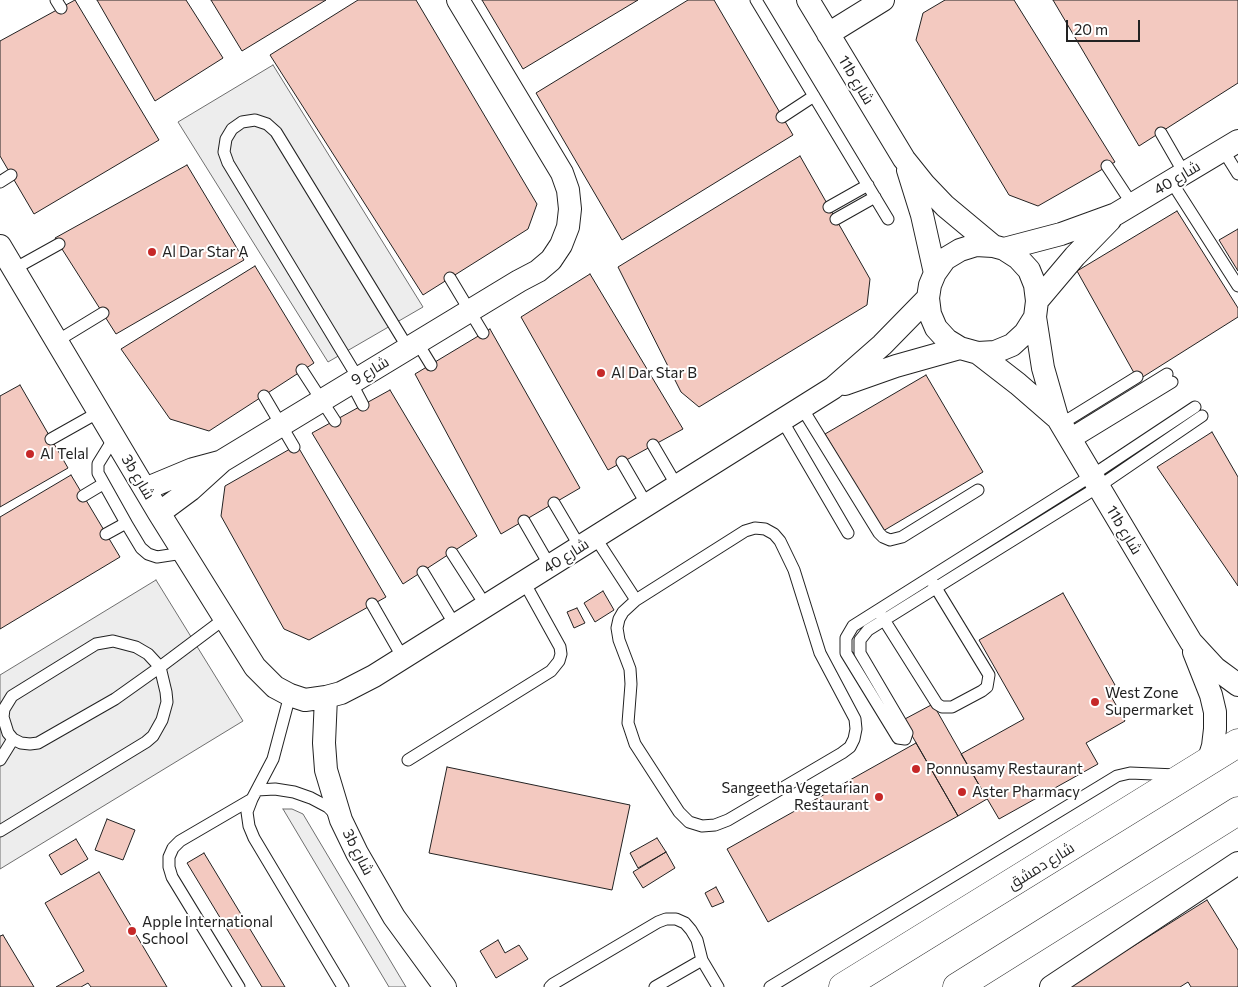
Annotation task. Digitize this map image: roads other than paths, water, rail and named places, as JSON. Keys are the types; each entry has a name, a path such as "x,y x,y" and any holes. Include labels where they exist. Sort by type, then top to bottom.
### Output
{"main road":[{"name":"شارع دمشق","path":"843,987 1238,743"},
{"path":"958,987 1238,811"}],"street":[{"name":"شارع 9","path":"159,513 190,490 222,461 518,281 533,266 544,250 558,214 559,194 557,175 551,157 458,0"},
{"name":"11b شارع","path":"808,0 904,159 945,206 969,227 999,247"},
{"path":"828,34 883,0"},
{"name":"شارع 40","path":"999,247 1060,234 1124,209 1231,145"},
{"name":"11b شارع","path":"904,159 922,215 935,272"},
{"name":"شارع 40","path":"1036,309 1075,256 1124,209"},
{"path":"976,245 999,247 1018,258 1028,270 1035,285 1036,309 1026,333 1012,345 996,352 969,351 947,340 936,328 930,314 928,298 930,285 935,272 945,259 960,250 976,245"},
{"name":"3b شارع","path":"0,246 183,553 255,667 275,687 290,695"},
{"name":"شارع 40","path":"290,695 305,700 326,697 358,685 404,658 833,388 882,345 928,298"},
{"name":"11b شارع","path":"1036,309 1043,368 1065,430 1191,642 1215,668 1238,685"},
{"name":"11b شارع","path":"969,351 1018,384 1065,430"},
{"name":"شارع 40","path":"833,388 896,366 969,351"},
{"name":"شارع 9","path":"145,490 193,469 222,461"},
{"name":"11b شارع","path":"1191,642 1215,712 1214,738 1198,769"},
{"name":"3b شارع","path":"326,697 324,743 326,770 341,820 357,853 394,917 443,986"},
{"path":"1051,987 1238,863"}],"lane":[{"path":"756,0 888,219"},
{"path":"782,117 814,96"},
{"path":"363,405 354,380 228,163 224,152 226,139 232,129 242,122 255,120 267,124 276,132 412,345 431,364"},
{"path":"1161,133 1178,177 1238,286"},
{"path":"1231,145 1238,174"},
{"path":"1107,166 1124,209"},
{"path":"0,182 11,175"},
{"path":"829,207 868,185"},
{"path":"836,219 875,197"},
{"path":"14,269 59,244"},
{"path":"450,278 483,333"},
{"path":"57,341 103,313"},
{"path":"302,370 335,421"},
{"path":"1065,430 1137,377"},
{"path":"1065,430 1169,378"},
{"path":"264,396 294,447"},
{"path":"1195,407 1094,481 863,635 860,640 860,652 905,729 907,736 905,739 898,738 846,653 845,645 848,632 860,621 929,578 1094,481 1202,416"},
{"path":"802,408 883,538 890,540 902,536 978,490"},
{"path":"51,439 99,412"},
{"path":"782,420 848,533"},
{"path":"114,438 98,464 98,473 126,523 141,548 148,554 157,557 183,553"},
{"path":"653,445 677,486"},
{"path":"622,462 647,505"},
{"path":"83,496 103,484"},
{"path":"554,503 636,600"},
{"path":"524,521 550,566"},
{"path":"106,534 126,523"},
{"path":"755,528 765,529 774,534 780,541 794,570 820,654 855,719 856,729 850,747 715,826 702,826 689,822 679,812 635,744 628,723 632,684 630,669 619,640 617,628 623,612 636,600 745,531 755,528"},
{"path":"452,553 486,606"},
{"path":"423,572 455,625"},
{"path":"878,610 937,704 952,708 982,691 987,687 989,676 929,578"},
{"path":"408,760 551,672 559,661 560,647 524,582"},
{"path":"372,604 404,658"},
{"path":"0,831 139,747 153,736 162,720 167,702 160,668 148,654 136,647 112,641 96,644 12,696 4,709 3,717 8,733 13,739 21,743 38,743 115,699 160,668 224,619"},
{"path":"290,695 273,759 247,812 249,826 254,838 343,987"},
{"path":"0,760 13,739"},
{"path":"770,987 1117,776 1130,773 1198,769"},
{"path":"239,987 172,877 169,858 173,848 180,841 254,795 275,789 294,792 311,798 328,807 341,820"},
{"path":"550,987 666,919 676,919 685,923 691,930 697,940 702,960 718,987"},
{"path":"655,987 702,960"}],"place":[{"name":"Al Dar Star A","path":"152,252"},
{"name":"Al Dar Star B","path":"601,373"},
{"name":"Al Telal","path":"30,454"},
{"name":"West Zone Supermarket","path":"1095,702"},
{"name":"Ponnusamy Restaurant","path":"916,769"},
{"name":"Aster Pharmacy","path":"962,792"},
{"name":"Sangeetha Vegetarian Restaurant","path":"879,797"},
{"name":"Apple International School","path":"132,931"}]}
